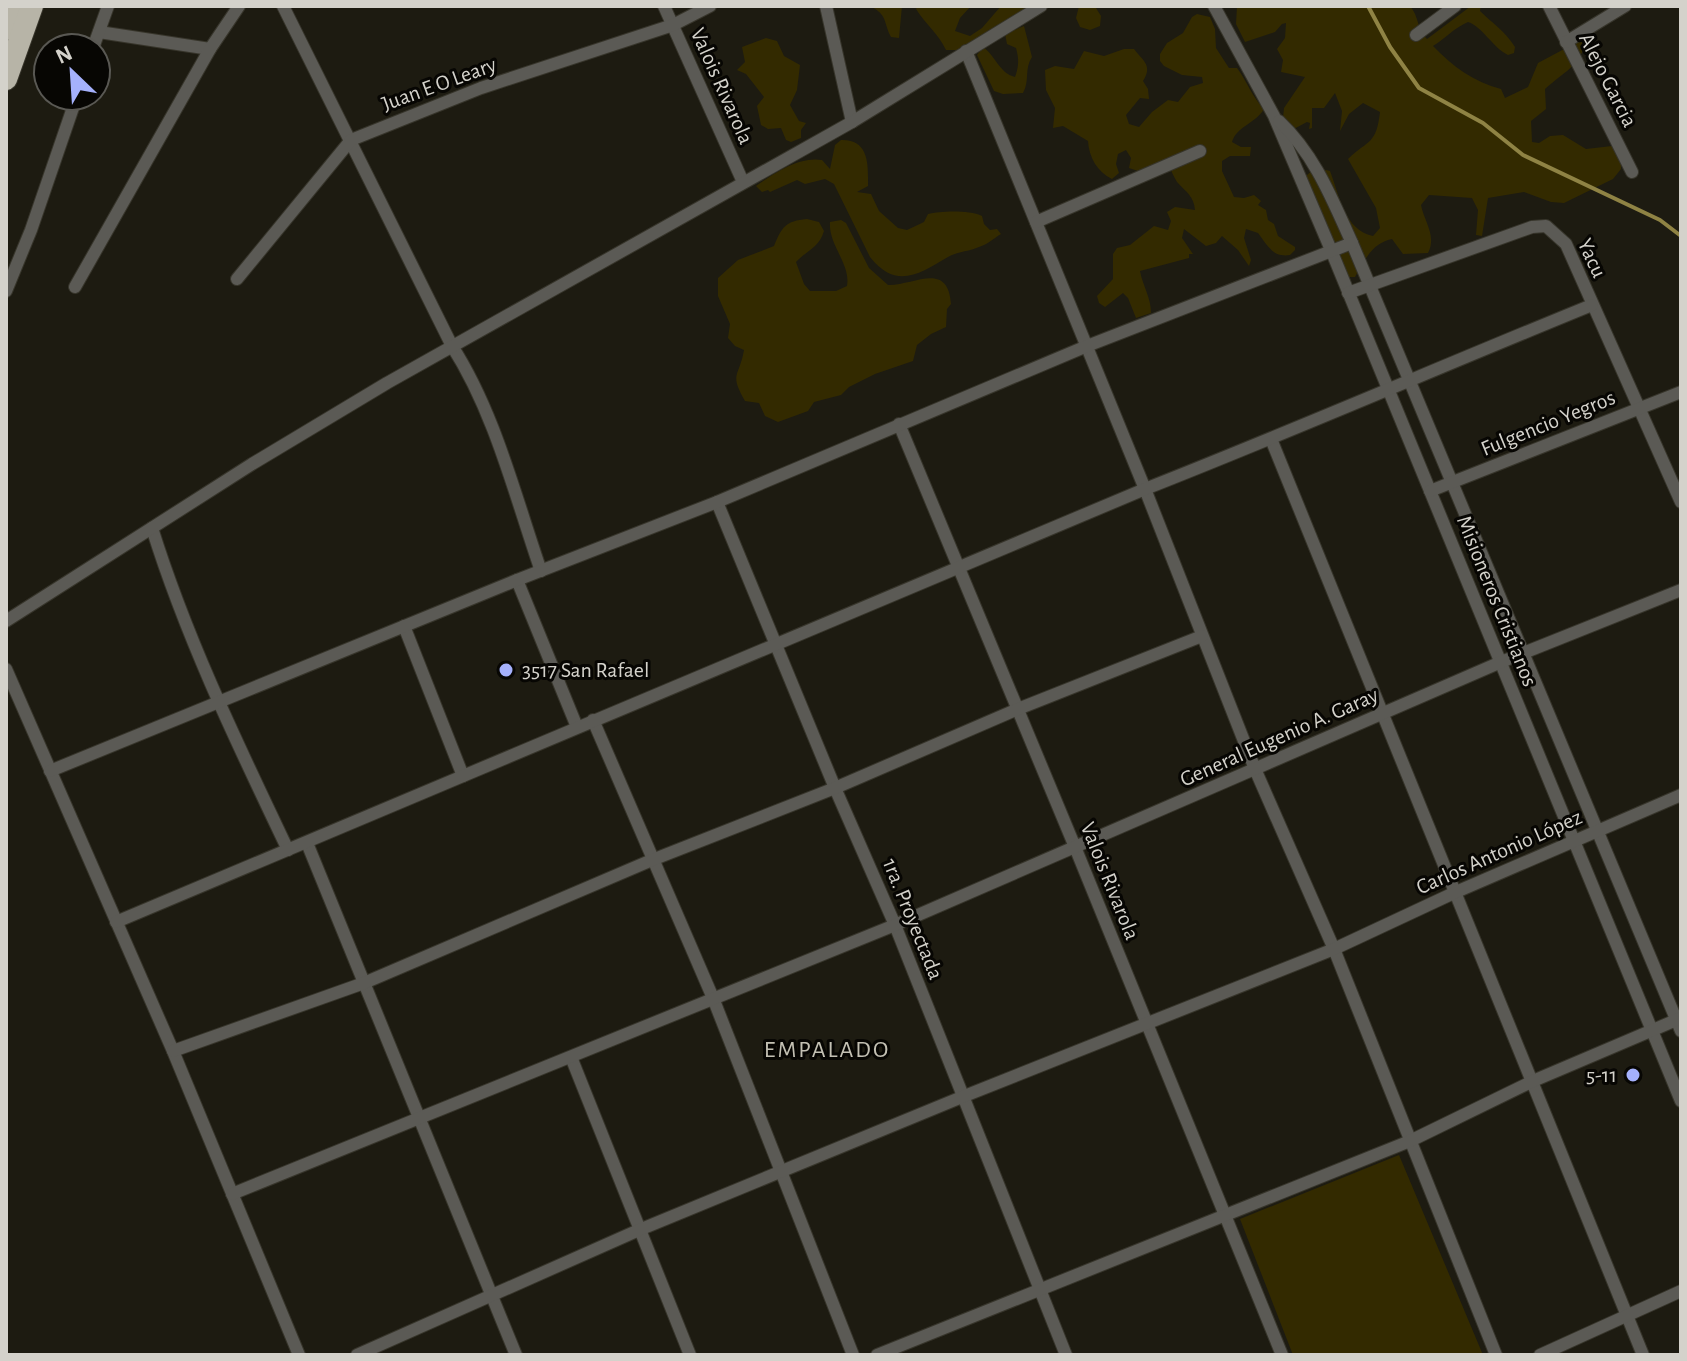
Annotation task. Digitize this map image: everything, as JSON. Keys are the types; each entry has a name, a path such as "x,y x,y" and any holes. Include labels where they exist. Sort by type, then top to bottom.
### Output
{"highway":[{"path":"6,29 15,6"},
{"path":"6,79 32,6"}],"street":[{"path":"99,32 108,6"},
{"path":"75,287 210,49 239,6"},
{"path":"283,6 463,363 492,431 541,571"},
{"name":"Valois Rivarola","path":"664,6 743,182"},
{"name":"Juan E O Leary","path":"237,279 351,140 481,88 673,25 710,6"},
{"path":"826,6 852,122"},
{"path":"6,621 319,424 852,122 1041,6"},
{"name":"Misioneros Cristianos","path":"1214,6 1274,116 1681,1101"},
{"path":"1416,35 1455,6"},
{"name":"Alejo Garcia","path":"1549,6 1632,172"},
{"path":"1566,42 1625,6"},
{"path":"112,34 210,49"},
{"path":"966,51 1145,489 1255,769 1334,949 1496,1355"},
{"path":"6,291 31,230 72,112"},
{"name":"Misioneros Cristianos","path":"1274,116 1300,140 1352,243 1679,1023"},
{"path":"1036,222 1200,151"},
{"name":"Yacu","path":"1348,293 1532,227 1546,226 1566,244 1681,502"},
{"path":"50,771 517,580 717,502 1087,346 1352,243"},
{"path":"116,922 960,566 1592,305"},
{"name":"Fulgencio Yegros","path":"1430,491 1681,392"},
{"name":"Valois Rivarola","path":"899,424 1282,1355"},
{"path":"1271,439 1643,1355"},
{"name":"1ra. Proyectada","path":"717,502 895,925 1066,1355"},
{"path":"152,528 170,589 218,703 288,850"},
{"path":"517,580 577,727"},
{"name":"General Eugenio A. Garay","path":"232,1194 895,925 1501,662 1681,590"},
{"path":"404,626 463,776"},
{"path":"173,1051 364,983 652,860 1202,636"},
{"path":"6,669 173,1051 299,1355"},
{"path":"593,720 713,998 853,1355"},
{"name":"Carlos Antonio López","path":"357,1355 639,1230 1334,949 1456,892 1681,795"},
{"path":"307,843 516,1355"},
{"path":"877,1355 1410,1141 1533,1081 1652,1030 1679,1023"},
{"path":"571,1057 690,1355"},
{"path":"1540,1355 1681,1291"}],"shaded area":[{"path":"870,6 902,6 899,38 891,37 882,16"},
{"path":"918,6 971,6 960,18 955,31 970,36 982,28 1001,6 1033,6 961,50 946,50 916,9"},
{"path":"1079,6 1096,8 1101,16 1100,26 1090,30 1080,27 1076,18"},
{"path":"1237,6 1410,6 1427,39 1471,6 1481,6 1480,11 1511,41 1515,47 1514,53 1508,55 1502,51 1468,22 1433,46 1464,73 1501,89 1505,98 1528,87 1538,63 1581,40 1587,42 1574,64 1545,89 1546,109 1531,121 1532,142 1539,143 1550,136 1563,135 1586,149 1612,146 1621,156 1621,169 1613,179 1564,203 1551,202 1524,192 1488,198 1482,236 1476,235 1478,210 1472,198 1429,195 1421,205 1431,235 1428,253 1403,254 1392,239 1385,241 1365,259 1355,277 1349,277 1341,268 1328,231 1303,200 1302,182 1314,170 1330,171 1349,219 1355,227 1373,236 1380,228 1376,208 1348,159 1374,136 1380,112 1363,103 1349,114 1340,131 1342,111 1335,93 1324,108 1312,108 1312,128 1309,129 1310,123 1307,122 1290,131 1282,128 1284,108 1305,77 1281,72 1283,60 1277,49 1285,38 1286,23 1275,32 1245,42 1236,24"},
{"path":"1197,14 1210,17 1215,29 1216,48 1229,68 1237,68 1264,109 1238,132 1232,142 1241,147 1251,147 1250,156 1230,156 1222,161 1222,171 1234,197 1254,195 1261,201 1258,205 1266,210 1278,236 1295,250 1290,255 1279,255 1258,233 1246,229 1244,238 1251,260 1249,266 1238,250 1222,236 1216,243 1206,246 1184,229 1182,238 1193,254 1189,254 1189,258 1140,271 1151,313 1136,318 1123,293 1105,307 1099,303 1097,296 1113,279 1113,254 1117,248 1130,245 1154,226 1168,230 1171,221 1167,212 1175,207 1195,210 1193,201 1177,182 1167,163 1138,171 1129,168 1131,158 1126,150 1118,154 1116,164 1119,173 1112,179 1102,172 1092,158 1088,141 1063,126 1053,128 1055,108 1046,90 1045,70 1055,66 1074,69 1084,51 1104,56 1134,49 1147,67 1143,81 1149,99 1140,98 1126,115 1129,124 1139,127 1168,100 1178,102 1190,87 1203,83 1202,77 1182,75 1160,61 1160,54 1167,43 1183,33"},
{"path":"1024,26 1032,57 1023,93 994,91 977,55 983,47 1005,72 1015,77 1017,52 1016,48 1007,44 1005,34"},
{"path":"766,38 777,41 784,56 800,65 797,90 790,105 799,121 806,123 801,130 801,138 791,142 786,140 781,128 768,129 761,125 757,106 764,97 746,74 737,70 745,62 742,47"},
{"path":"841,140 857,144 865,155 868,186 857,192 871,194 879,211 898,228 907,230 924,222 928,214 963,212 982,216 990,230 997,229 1001,234 982,246 952,255 918,273 899,276 890,274 870,257 834,184 825,179 805,184 797,180 770,192 762,192 756,186 787,167 804,161 822,160 830,169 835,145"},
{"path":"807,219 819,222 824,231 816,245 796,262 810,291 836,291 847,286 846,270 830,230 830,222 841,220 846,223 869,268 888,285 936,279 948,291 951,304 947,309 946,327 917,345 913,361 875,374 849,387 841,395 814,402 808,411 778,422 765,416 759,403 745,401 737,385 744,350 728,338 730,324 718,296 718,278 738,260 774,246 789,223"},
{"path":"1399,1155 1483,1355 1293,1355 1240,1219"}],"waterway":[{"path":"1368,6 1390,47 1419,88 1483,123 1523,155 1660,220 1681,236"}],"place":[{"name":"3517 San Rafael","path":"506,670"},
{"name":"5-11","path":"1633,1075"}],"district":[{"name":"EMPALADO","path":"827,1050"}]}
